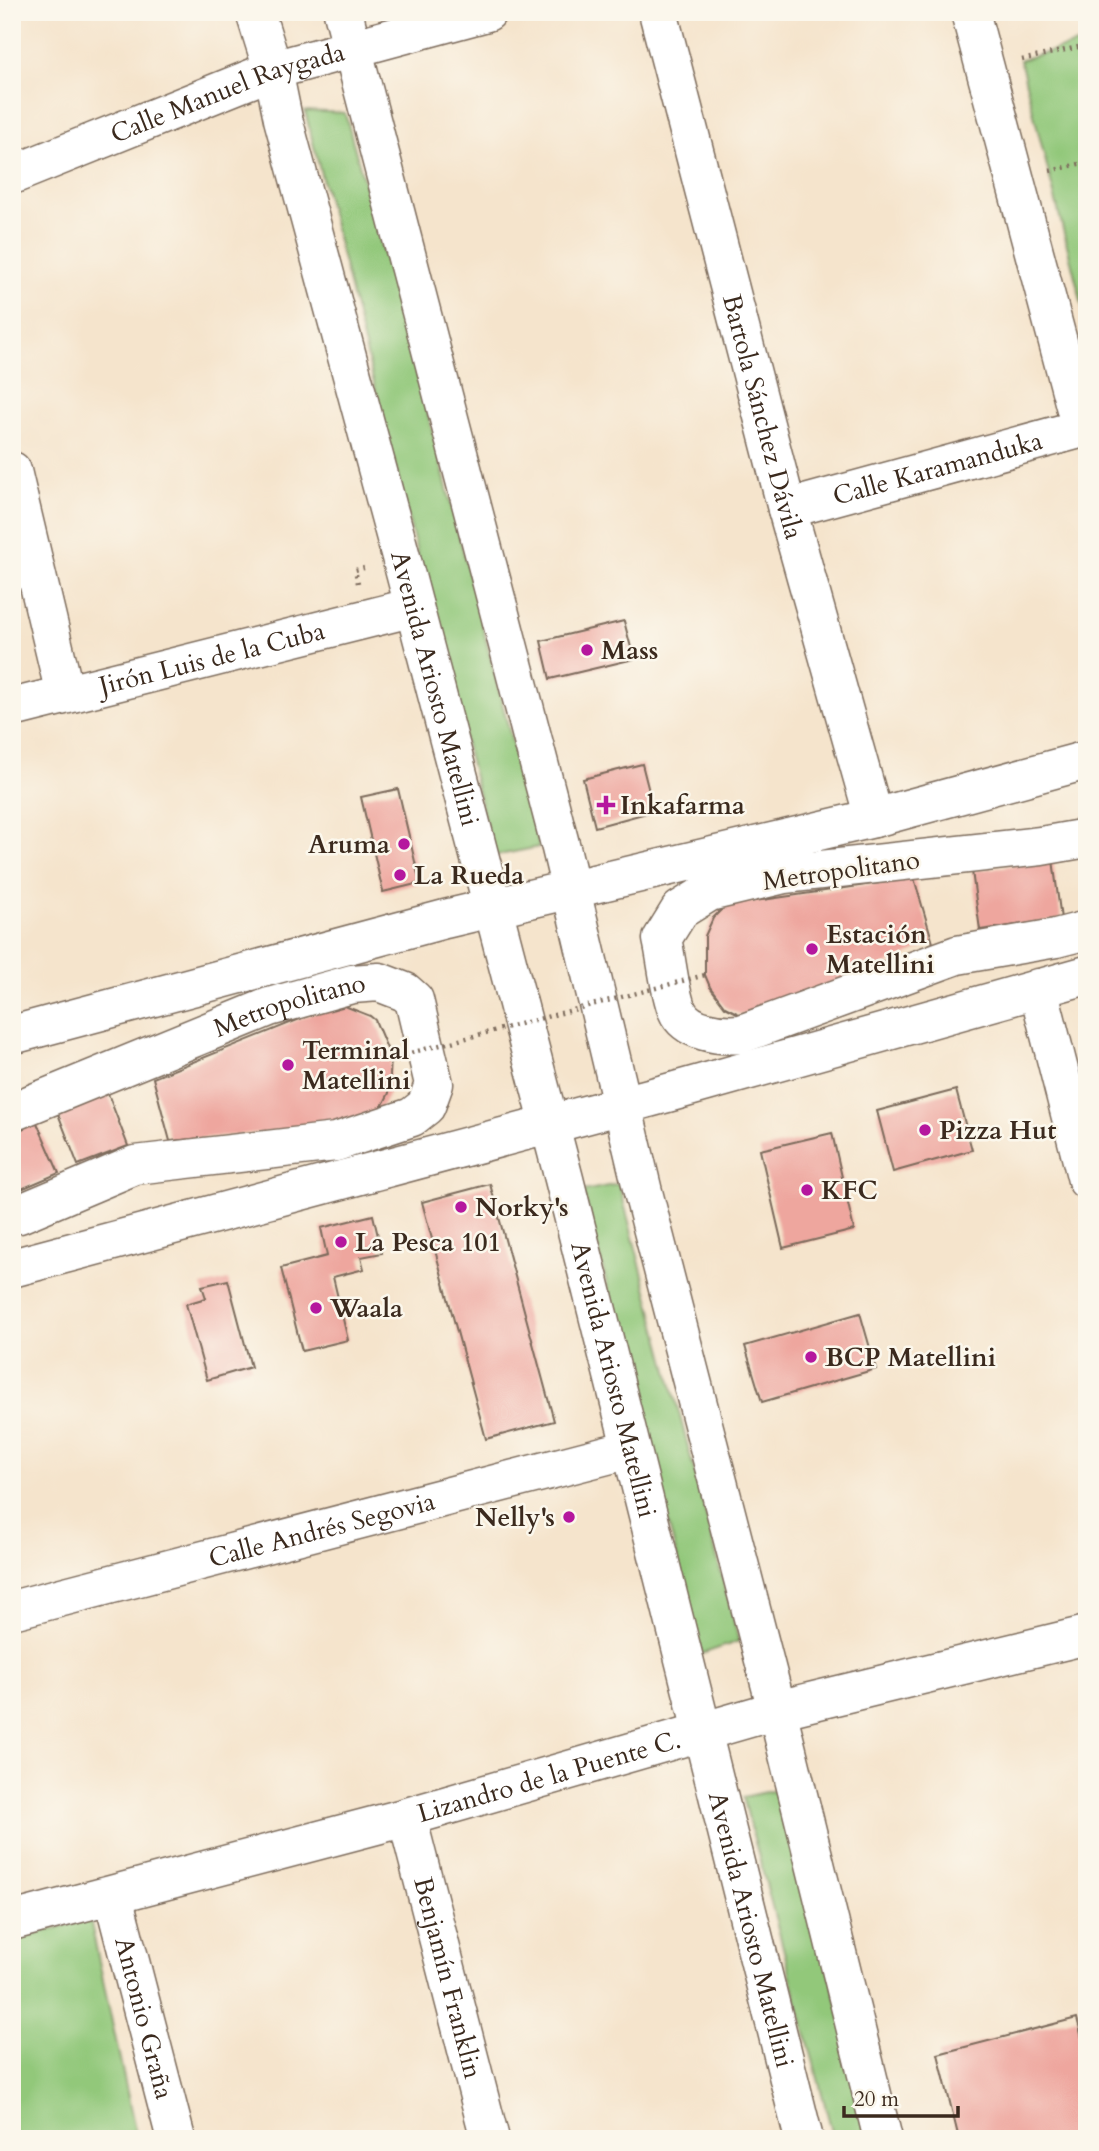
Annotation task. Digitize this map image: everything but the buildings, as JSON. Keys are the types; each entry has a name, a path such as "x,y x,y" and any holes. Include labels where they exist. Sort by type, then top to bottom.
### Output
{"main road":[{"name":"Avenida Ariosto Matellini","path":"255,12 273,70 283,119 549,1123 804,2139"},
{"name":"Calle Manuel Raygada","path":"12,175 273,70 348,30 487,12"},
{"name":"Bartola Sánchez Dávila","path":"659,12 787,509 874,818"},
{"path":"970,12 1084,427"},
{"path":"348,30 571,888 643,1192 777,1710 883,2139"},
{"name":"Calle Karamanduka","path":"787,509 1084,427"},
{"path":"12,471 65,694"},
{"name":"Jirón Luis de la Cuba","path":"12,708 414,607"},
{"path":"12,1035 491,907 874,818 1087,760"},
{"name":"Metropolitano","path":"1087,838 1041,846 784,874 709,892 680,910 662,939 677,1012 700,1029 725,1036 741,1034 957,954 1056,938 1087,930"},
{"path":"12,1268 622,1105 1087,975"},
{"name":"Metropolitano","path":"12,1112 269,1007 368,982 393,986 414,1000 434,1078 430,1098 420,1112 349,1138 336,1142 135,1165 19,1214 12,1214"},
{"path":"1038,988 1087,1180"},
{"name":"Calle Andrés Segovia","path":"12,1610 630,1449"},
{"name":"Lizandro de la Puente C.","path":"12,1921 407,1817 777,1710 1087,1635"},
{"name":"Benjamín Franklin","path":"407,1817 490,2139"},
{"name":"Antonio Graña","path":"113,1896 176,2139"}],"path":[{"path":"391,1058 705,975"}],"green space":[{"path":"1087,41 1087,324 1020,60"},
{"path":"305,111 345,113 431,426 539,847 494,856"},
{"path":"619,1184 739,1641 702,1654 583,1191"},
{"path":"781,1789 873,2139 834,2139 743,1797"},
{"path":"90,1919 137,2139 12,2139 12,1940"}],"place":[{"name":"Mass","path":"587,650"},
{"name":"Inkafarma","path":"606,805"},
{"name":"Aruma","path":"404,844"},
{"name":"La Rueda","path":"400,875"},
{"name":"Estación Matellini","path":"812,949"},
{"name":"Terminal Matellini","path":"288,1065"},
{"name":"Pizza Hut","path":"925,1130"},
{"name":"KFC","path":"807,1190"},
{"name":"Norky's","path":"461,1207"},
{"name":"La Pesca 101","path":"341,1242"},
{"name":"Waala","path":"316,1308"},
{"name":"BCP Matellini","path":"811,1357"},
{"name":"Nelly's","path":"569,1517"}]}
